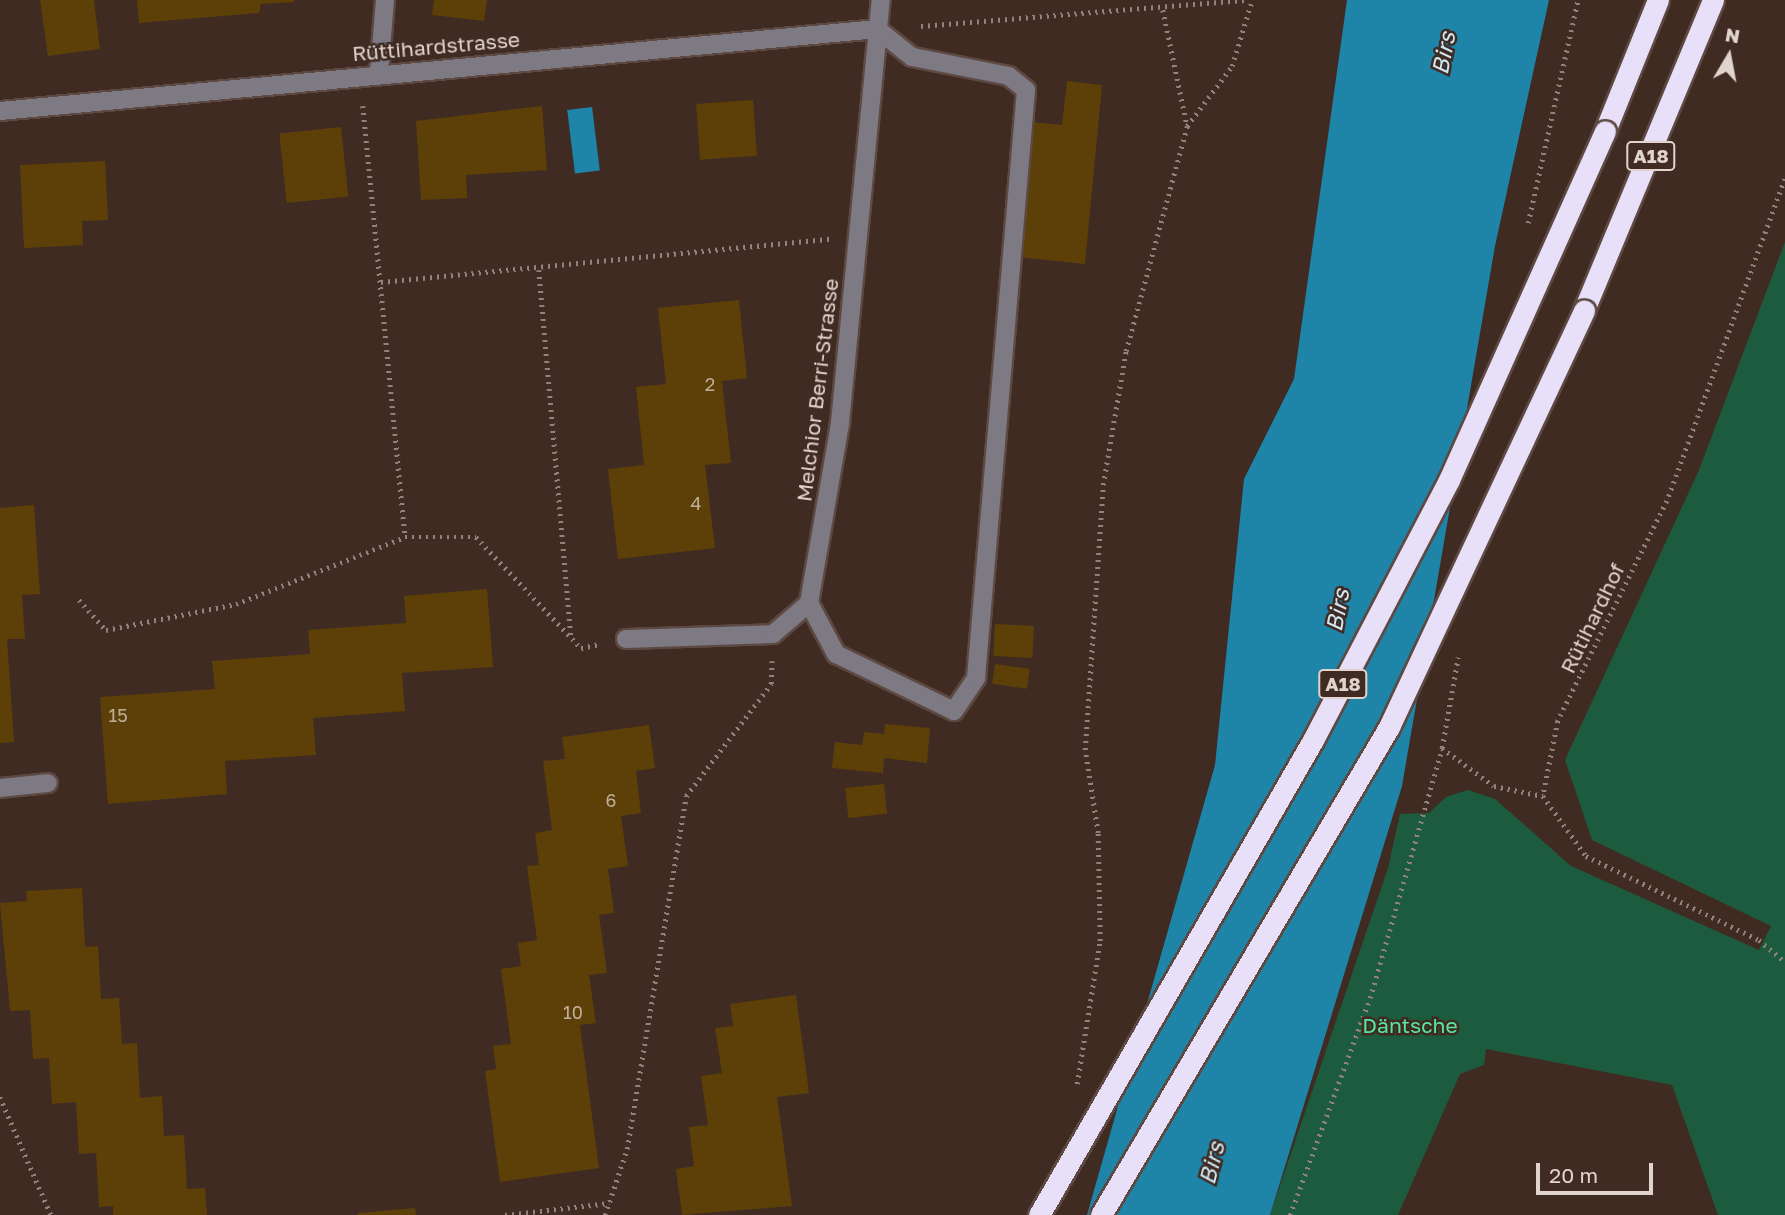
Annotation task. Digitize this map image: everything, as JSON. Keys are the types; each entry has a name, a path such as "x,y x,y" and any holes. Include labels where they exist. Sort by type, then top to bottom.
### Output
{"highway":[{"name":"A18","path":"1039,1215 1339,691 1449,480 1605,131 1658,0"},
{"name":"A18","path":"1101,1215 1389,727 1584,310 1713,0"}],"street":[{"path":"379,73 385,0"},
{"name":"Melchior Berri-Strasse","path":"809,603 840,423 881,0"},
{"path":"626,639 773,634 809,603 836,654 954,711 976,678 1026,90 1009,76 912,57 877,29"},
{"name":"Rüttihardstrasse","path":"0,111 379,73 877,29"},
{"path":"0,788 48,783"}],"path":[{"path":"877,29 1163,10 1244,0"},
{"path":"1075,1096 1100,941 1098,833 1085,750 1103,485 1126,352 1187,126 1232,66 1252,0"},
{"path":"1163,10 1187,126"},
{"path":"360,76 405,537"},
{"name":"Rütihardhof","path":"1543,796 1558,721 1667,501 1785,179"},
{"path":"381,282 539,270 858,236"},
{"path":"539,270 571,636"},
{"path":"79,600 106,630 236,604 405,537 476,537 581,648 626,639"},
{"path":"606,1215 627,1149 687,796 771,684 773,634"},
{"path":"1441,748 1494,786 1543,796 1586,856 1759,940 1784,961"},
{"path":"0,1097 51,1215"},
{"path":"505,1215 609,1203"}],"green space":[{"name":"Däntsche","path":"1785,242 1785,1215 1718,1215 1672,1085 1486,1049 1484,1065 1460,1074 1398,1215 1270,1215 1388,868 1400,814 1429,813 1446,797 1468,790 1495,799 1571,866 1759,950 1771,926 1592,840 1565,760 1699,470"}],"water":[{"name":"Birs","path":"1347,0 1549,0 1495,246 1402,786 1270,1215 1087,1215 1215,765 1244,479 1294,379"},
{"path":"592,107 600,171 575,174 567,110"}],"building":[{"path":"40,0 94,0 100,49 48,56"},
{"path":"137,0 294,2 261,4 259,13 139,23"},
{"path":"434,0 487,0 484,21 432,15"},
{"path":"1067,81 1102,85 1085,264 1018,257 1032,122 1062,125"},
{"path":"753,100 757,156 700,160 696,104"},
{"path":"542,106 547,170 466,175 467,198 421,200 416,121"},
{"path":"341,127 348,197 287,203 279,133"},
{"path":"105,161 108,220 82,221 83,245 24,248 20,165"},
{"path":"739,300 747,378 722,381 731,463 705,465 715,548 618,559 608,469 644,465 636,387 666,384 658,308"},
{"path":"34,505 40,594 22,595 25,639 7,639 14,742 0,743 0,508"},
{"path":"487,589 493,667 402,673 405,711 313,718 316,755 225,761 227,794 108,804 100,697 215,689 212,661 310,654 308,630 406,623 404,596"},
{"path":"995,624 1034,626 1032,658 993,656"},
{"path":"995,664 1030,669 1027,689 992,684"},
{"path":"885,724 930,728 927,763 884,758 883,773 832,768 835,742 862,745 864,732 884,734"},
{"path":"649,725 655,768 636,771 641,813 621,816 628,866 608,869 614,913 599,915 607,973 589,975 596,1023 580,1025 599,1168 500,1182 485,1071 496,1069 493,1046 511,1044 501,969 521,966 518,943 537,940 527,866 539,865 535,833 552,830 543,761 565,759 562,737"},
{"path":"884,784 887,814 848,818 845,788"},
{"path":"82,888 85,947 98,946 101,999 119,998 122,1044 137,1043 140,1098 162,1096 164,1136 184,1135 187,1189 205,1188 207,1215 113,1215 113,1206 99,1207 96,1153 79,1154 76,1102 52,1104 49,1058 33,1059 30,1010 10,1011 0,903 27,901 26,891"},
{"path":"796,995 809,1093 777,1097 792,1206 682,1215 676,1169 694,1166 689,1127 708,1125 701,1076 722,1073 715,1028 733,1026 730,1004"},
{"path":"415,1208 416,1215 358,1215 358,1213"}]}
